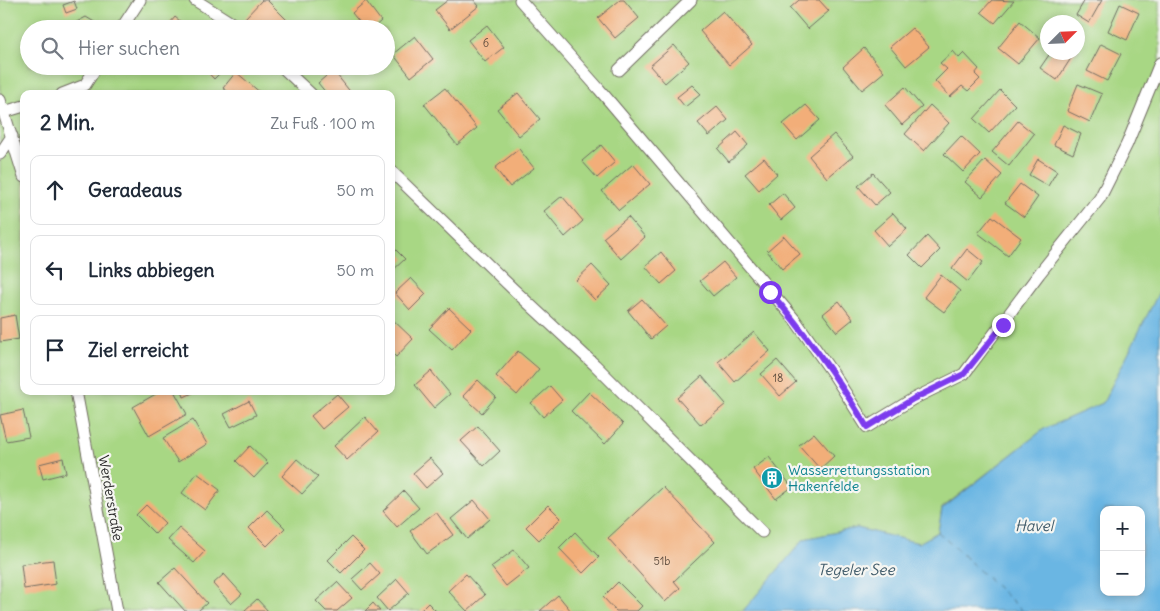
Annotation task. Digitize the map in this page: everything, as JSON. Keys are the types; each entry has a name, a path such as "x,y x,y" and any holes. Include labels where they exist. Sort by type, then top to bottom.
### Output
{"lane":[{"path":"127,20 140,0"},
{"path":"195,0 227,20"},
{"path":"520,0 599,89 795,320 834,375 867,427 913,399 964,374 1039,274 1100,198 1127,144 1160,63"},
{"path":"619,70 691,0"},
{"path":"72,90 85,85 91,75"},
{"path":"291,75 307,90"},
{"path":"0,100 20,163"},
{"path":"4,112 20,107"},
{"path":"0,154 12,136"},
{"path":"395,175 595,365 762,532"},
{"name":"Werderstraße","path":"77,395 117,611"}],"green space":[{"path":"0,0 1160,0 1160,290 1103,403 1044,429 942,508 938,532 919,543 857,528 804,539 743,611 0,611"}],"water":[{"name":"Havel","path":"1160,290 1160,611 743,611 804,539 857,528 919,543 938,532 942,509 1044,429 1103,403"}],"building":[{"path":"262,0 267,0 287,20 247,20 245,18"},
{"path":"448,0 474,0 479,6 450,29 435,10"},
{"path":"620,0 624,0 639,18 615,38 598,18"},
{"path":"799,0 819,0 829,11 808,29 790,8"},
{"path":"992,0 1014,1 995,23 981,12"},
{"path":"1085,0 1102,0 1089,23 1085,21 1085,15 1076,15"},
{"path":"74,1 77,9 66,13 63,5"},
{"path":"366,1 380,20 358,20 352,13"},
{"path":"1120,4 1139,13 1127,40 1108,31"},
{"path":"723,11 752,45 729,65 700,31"},
{"path":"86,17 91,20 80,20"},
{"path":"1020,21 1040,38 1018,64 998,48"},
{"path":"487,25 504,47 485,62 468,40"},
{"path":"912,28 929,47 906,66 890,47"},
{"path":"415,36 433,59 411,77 395,57 395,52"},
{"path":"1101,44 1121,54 1107,81 1087,71"},
{"path":"674,45 689,62 665,83 650,66"},
{"path":"864,48 884,72 862,90 843,67"},
{"path":"953,51 959,58 964,53 979,69 975,74 980,79 968,91 962,86 950,97 935,81 947,69 940,63"},
{"path":"1046,60 1070,60 1057,80 1040,68"},
{"path":"234,75 240,75 257,90 226,90 223,88"},
{"path":"327,75 337,75 349,90 324,90 318,83"},
{"path":"1078,84 1102,94 1090,122 1067,111"},
{"path":"692,85 701,94 685,107 677,97"},
{"path":"905,87 922,107 902,125 885,105"},
{"path":"445,88 477,128 457,145 424,104"},
{"path":"1000,90 1015,105 989,133 974,119"},
{"path":"518,93 540,119 519,136 497,109"},
{"path":"806,105 820,120 797,140 783,124"},
{"path":"930,105 949,123 924,151 905,134"},
{"path":"717,107 728,120 709,136 698,123"},
{"path":"1018,121 1034,134 1009,166 992,152"},
{"path":"1063,125 1081,134 1073,154 1054,145"},
{"path":"737,132 748,145 729,162 718,149"},
{"path":"834,134 853,156 827,178 809,156"},
{"path":"961,136 980,154 963,172 944,154"},
{"path":"601,145 615,162 597,178 582,161"},
{"path":"519,149 534,168 510,187 495,168"},
{"path":"764,158 777,174 759,190 745,174"},
{"path":"1038,159 1057,171 1048,186 1029,175"},
{"path":"985,160 1002,175 982,197 965,182"},
{"path":"633,164 650,184 619,210 602,191"},
{"path":"873,173 890,192 875,205 858,186"},
{"path":"1020,184 1038,197 1024,217 1005,203"},
{"path":"783,193 795,208 781,220 769,205"},
{"path":"562,196 583,221 565,237 544,211"},
{"path":"893,213 907,229 888,246 874,230"},
{"path":"992,216 1021,238 1008,256 978,233"},
{"path":"628,217 645,237 621,259 603,238"},
{"path":"784,236 800,254 782,269 767,251"},
{"path":"927,236 940,250 922,268 909,255"},
{"path":"395,249 405,259 395,268"},
{"path":"967,249 983,262 968,282 952,269"},
{"path":"661,252 676,271 661,284 645,266"},
{"path":"723,262 736,277 713,296 700,281"},
{"path":"592,265 611,285 595,300 576,280"},
{"path":"941,275 960,291 944,312 924,297"},
{"path":"411,278 426,294 410,310 395,293"},
{"path":"642,299 666,326 651,339 628,311"},
{"path":"839,301 853,319 837,332 823,314"},
{"path":"449,308 471,329 452,350 429,329"},
{"path":"15,315 19,339 0,342 0,318"},
{"path":"395,322 413,339 395,356"},
{"path":"754,332 770,351 735,382 718,362"},
{"path":"518,351 539,369 517,395 496,376"},
{"path":"777,360 796,382 780,396 761,374"},
{"path":"431,371 450,394 434,408 415,385"},
{"path":"702,376 726,404 701,425 677,398"},
{"path":"478,380 496,397 482,413 463,396"},
{"path":"550,386 562,400 543,417 531,403"},
{"path":"589,392 623,424 605,444 571,411"},
{"path":"154,395 176,395 187,414 149,436 133,407"},
{"path":"336,395 348,407 322,429 311,416"},
{"path":"249,401 256,415 231,427 224,414"},
{"path":"23,410 29,437 6,441 0,415"},
{"path":"365,417 378,432 347,460 334,446"},
{"path":"193,420 207,444 178,462 163,438"},
{"path":"478,426 500,451 484,466 461,441"},
{"path":"814,433 834,456 820,469 799,445"},
{"path":"250,446 268,463 254,478 236,461"},
{"name":"Wasserrettungsstation Hakenfelde","path":"769,457 792,487 776,499 753,469"},
{"path":"63,458 66,473 43,479 39,464"},
{"path":"430,458 443,473 426,488 413,473"},
{"path":"297,459 318,477 302,494 282,476"},
{"path":"197,473 220,490 205,510 182,493"},
{"path":"663,487 715,542 674,581 680,588 665,602 608,538"},
{"path":"404,491 419,508 397,527 383,511"},
{"path":"474,500 490,519 467,539 451,519"},
{"path":"146,505 165,523 155,534 136,515"},
{"path":"548,505 561,518 539,540 526,527"},
{"path":"267,510 285,528 267,546 249,528"},
{"path":"436,512 453,535 427,554 410,531"},
{"path":"179,528 205,551 194,563 168,540"},
{"path":"575,532 599,557 583,573 559,548"},
{"path":"351,537 364,550 341,573 328,560"},
{"path":"514,550 529,568 506,586 491,567"},
{"path":"53,560 56,584 24,589 21,564"},
{"path":"370,563 380,574 362,590 352,579"},
{"path":"175,568 207,603 198,611 185,611 159,582"},
{"path":"224,574 242,594 231,604 213,584"},
{"path":"466,574 485,595 467,611 448,591"},
{"path":"397,579 409,593 388,611 377,598"},
{"path":"337,582 352,598 337,611 326,611 316,601"},
{"path":"618,582 642,606 637,611 616,611 603,597"},
{"path":"558,595 571,611 540,611"},
{"path":"257,599 268,611 244,611"},
{"path":"373,603 380,611 365,611"},
{"path":"428,603 436,611 420,611"}],"ferry route":[{"path":"938,532 1023,611"}],"place":[{"name":"Wasserrettungsstation Hakenfelde","path":"772,478"}],"route":[{"path":"770,292 795,320 834,375 867,427 913,399 964,374 1003,325"}],"water label":[{"name":"Tegeler See","path":"856,570"}]}
